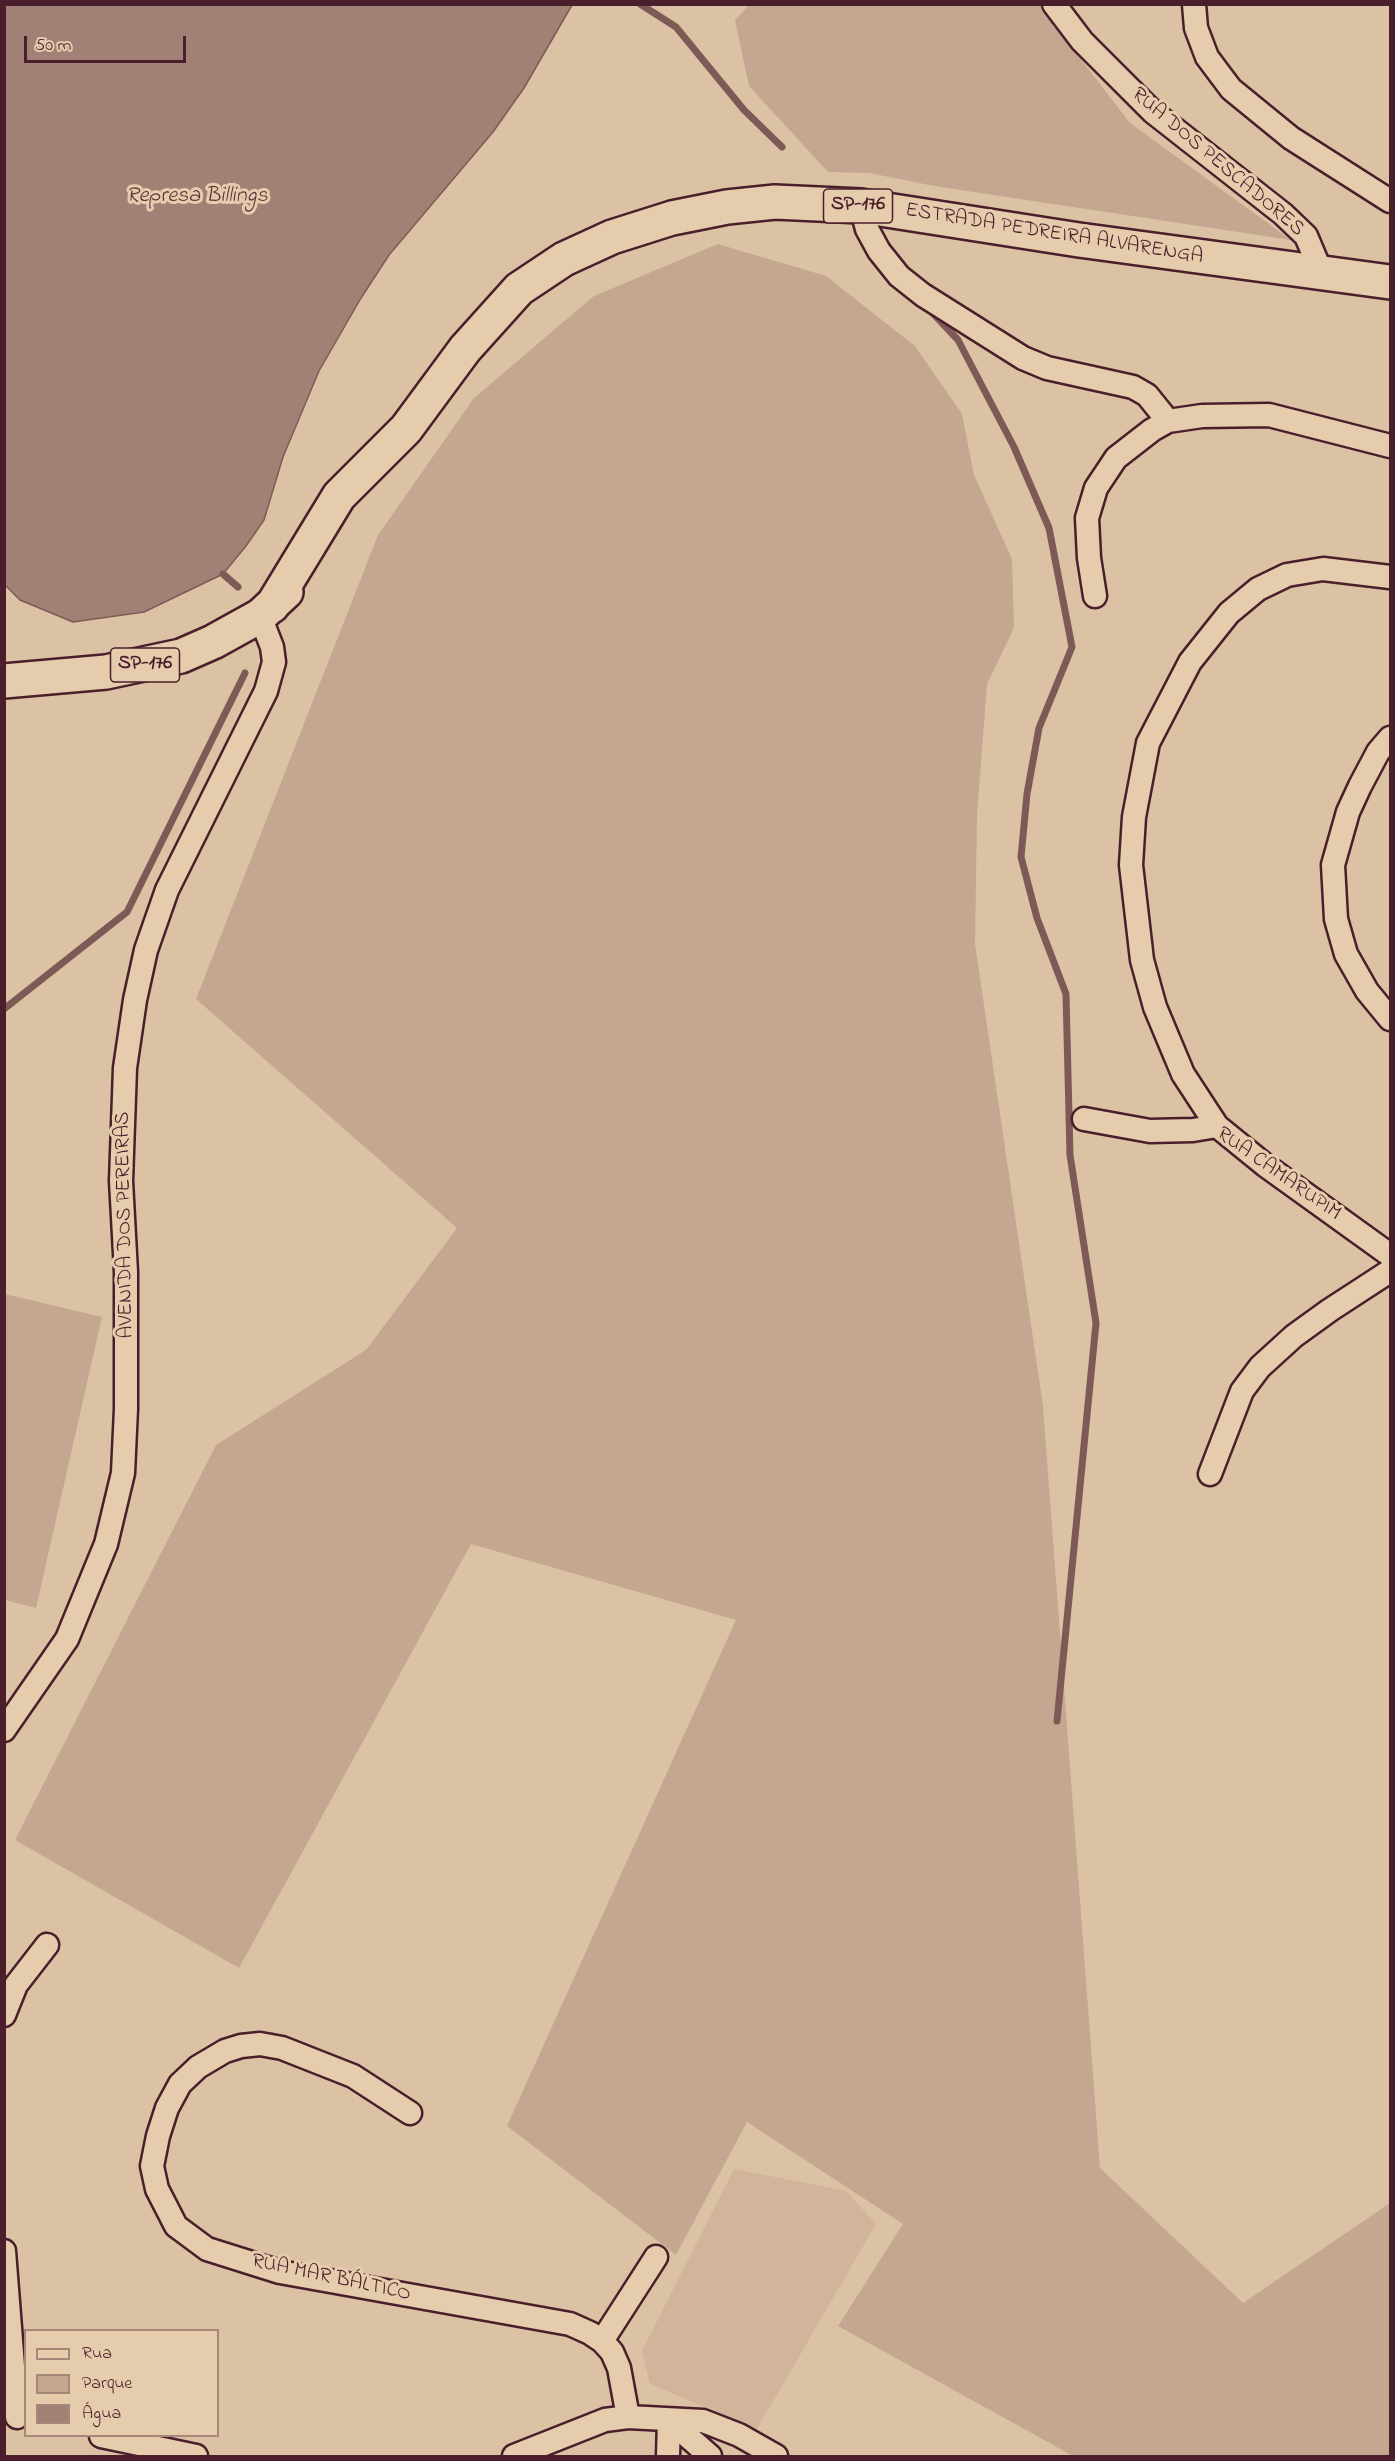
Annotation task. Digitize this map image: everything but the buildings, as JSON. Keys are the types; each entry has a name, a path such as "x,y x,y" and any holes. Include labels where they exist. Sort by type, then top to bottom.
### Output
{"main road":[{"name":"ESTRADA PEDREIRA ALVARENGA","path":"4,681 106,672 152,664 213,642 266,611 339,496 406,429 465,349 519,289 564,259 632,231 672,218 727,207 775,202 861,206 1390,282"}],"street":[{"name":"RUA DOS PESCADORES","path":"1054,4 1082,40 1153,112 1283,214 1306,236 1322,274"},
{"path":"1194,4 1196,28 1207,57 1231,89 1291,138 1390,201"},
{"path":"861,206 867,229 879,251 899,276 923,295 1023,358 1047,368 1133,387 1147,396 1168,421"},
{"path":"1095,596 1089,558 1087,518 1096,488 1116,458 1152,430 1168,421 1202,416 1269,415 1390,446"},
{"path":"1217,1126 1183,1074 1155,1007 1142,960 1135,919 1131,865 1134,817 1148,743 1190,662 1229,613 1258,589 1287,575 1323,569 1390,577"},
{"name":"AVENIDA DOS PEREIRAS","path":"4,1730 67,1639 106,1544 123,1473 126,1409 126,1282 121,1180 125,1068 135,1000 146,950 167,890 266,691 274,662 266,611"},
{"path":"1386,751 1348,812 1333,865 1336,919 1346,954 1367,991 1390,1019"},
{"name":"RUA CAMARUPIM","path":"1084,1119 1150,1131 1194,1130 1217,1126 1265,1165 1390,1255"},
{"path":"1210,1474 1242,1391 1260,1367 1321,1316 1390,1271"},
{"path":"4,2015 16,1985 47,1946"},
{"name":"RUA MAR BÁLTICO","path":"410,2112 343,2072 282,2048 260,2044 241,2046 225,2051 198,2067 176,2092 167,2108 152,2166 158,2189 176,2226 207,2249 280,2272 570,2324 602,2341 612,2352 619,2368 628,2417"},
{"path":"4,2252 16,2417"},
{"path":"602,2341 656,2257"},
{"path":"513,2457 604,2420 628,2417 703,2421 724,2428 773,2456"},
{"path":"668,2457 669,2420"},
{"path":"669,2420 710,2457"},
{"path":"106,2437 196,2457"}],"shaded area":[{"path":"734,2169 846,2191 876,2224 757,2429 650,2384 642,2351"}],"green space":[{"path":"749,5 1039,5 1130,123 1291,240 934,186 869,173 828,172 749,86 735,20"},
{"path":"718,244 826,276 915,346 962,414 974,475 1012,559 1014,628 987,684 977,815 975,944 1043,1406 1100,2168 1243,2303 1390,2203 1390,2456 1073,2456 838,2326 903,2224 747,2122 676,2255 507,2126 736,1620 471,1544 239,1968 15,1840 216,1445 366,1350 457,1228 196,999 378,535 474,398 594,296"},
{"path":"5,1294 102,1317 36,1608 5,1600"}],"water":[{"name":"Represa Billings","path":"4,5 572,5 524,88 493,132 389,255 361,298 319,371 283,457 264,520 246,546 223,574 144,612 73,622 20,600 5,585"}],"waterway":[{"path":"640,4 676,27 744,110 782,147"},
{"path":"930,310 958,340 1014,447 1049,528 1072,647 1039,728 1027,794 1021,857 1037,918 1066,994 1070,1155 1096,1323 1057,1721"},
{"path":"223,574 238,587"},
{"path":"4,1009 127,912 245,673"}]}
